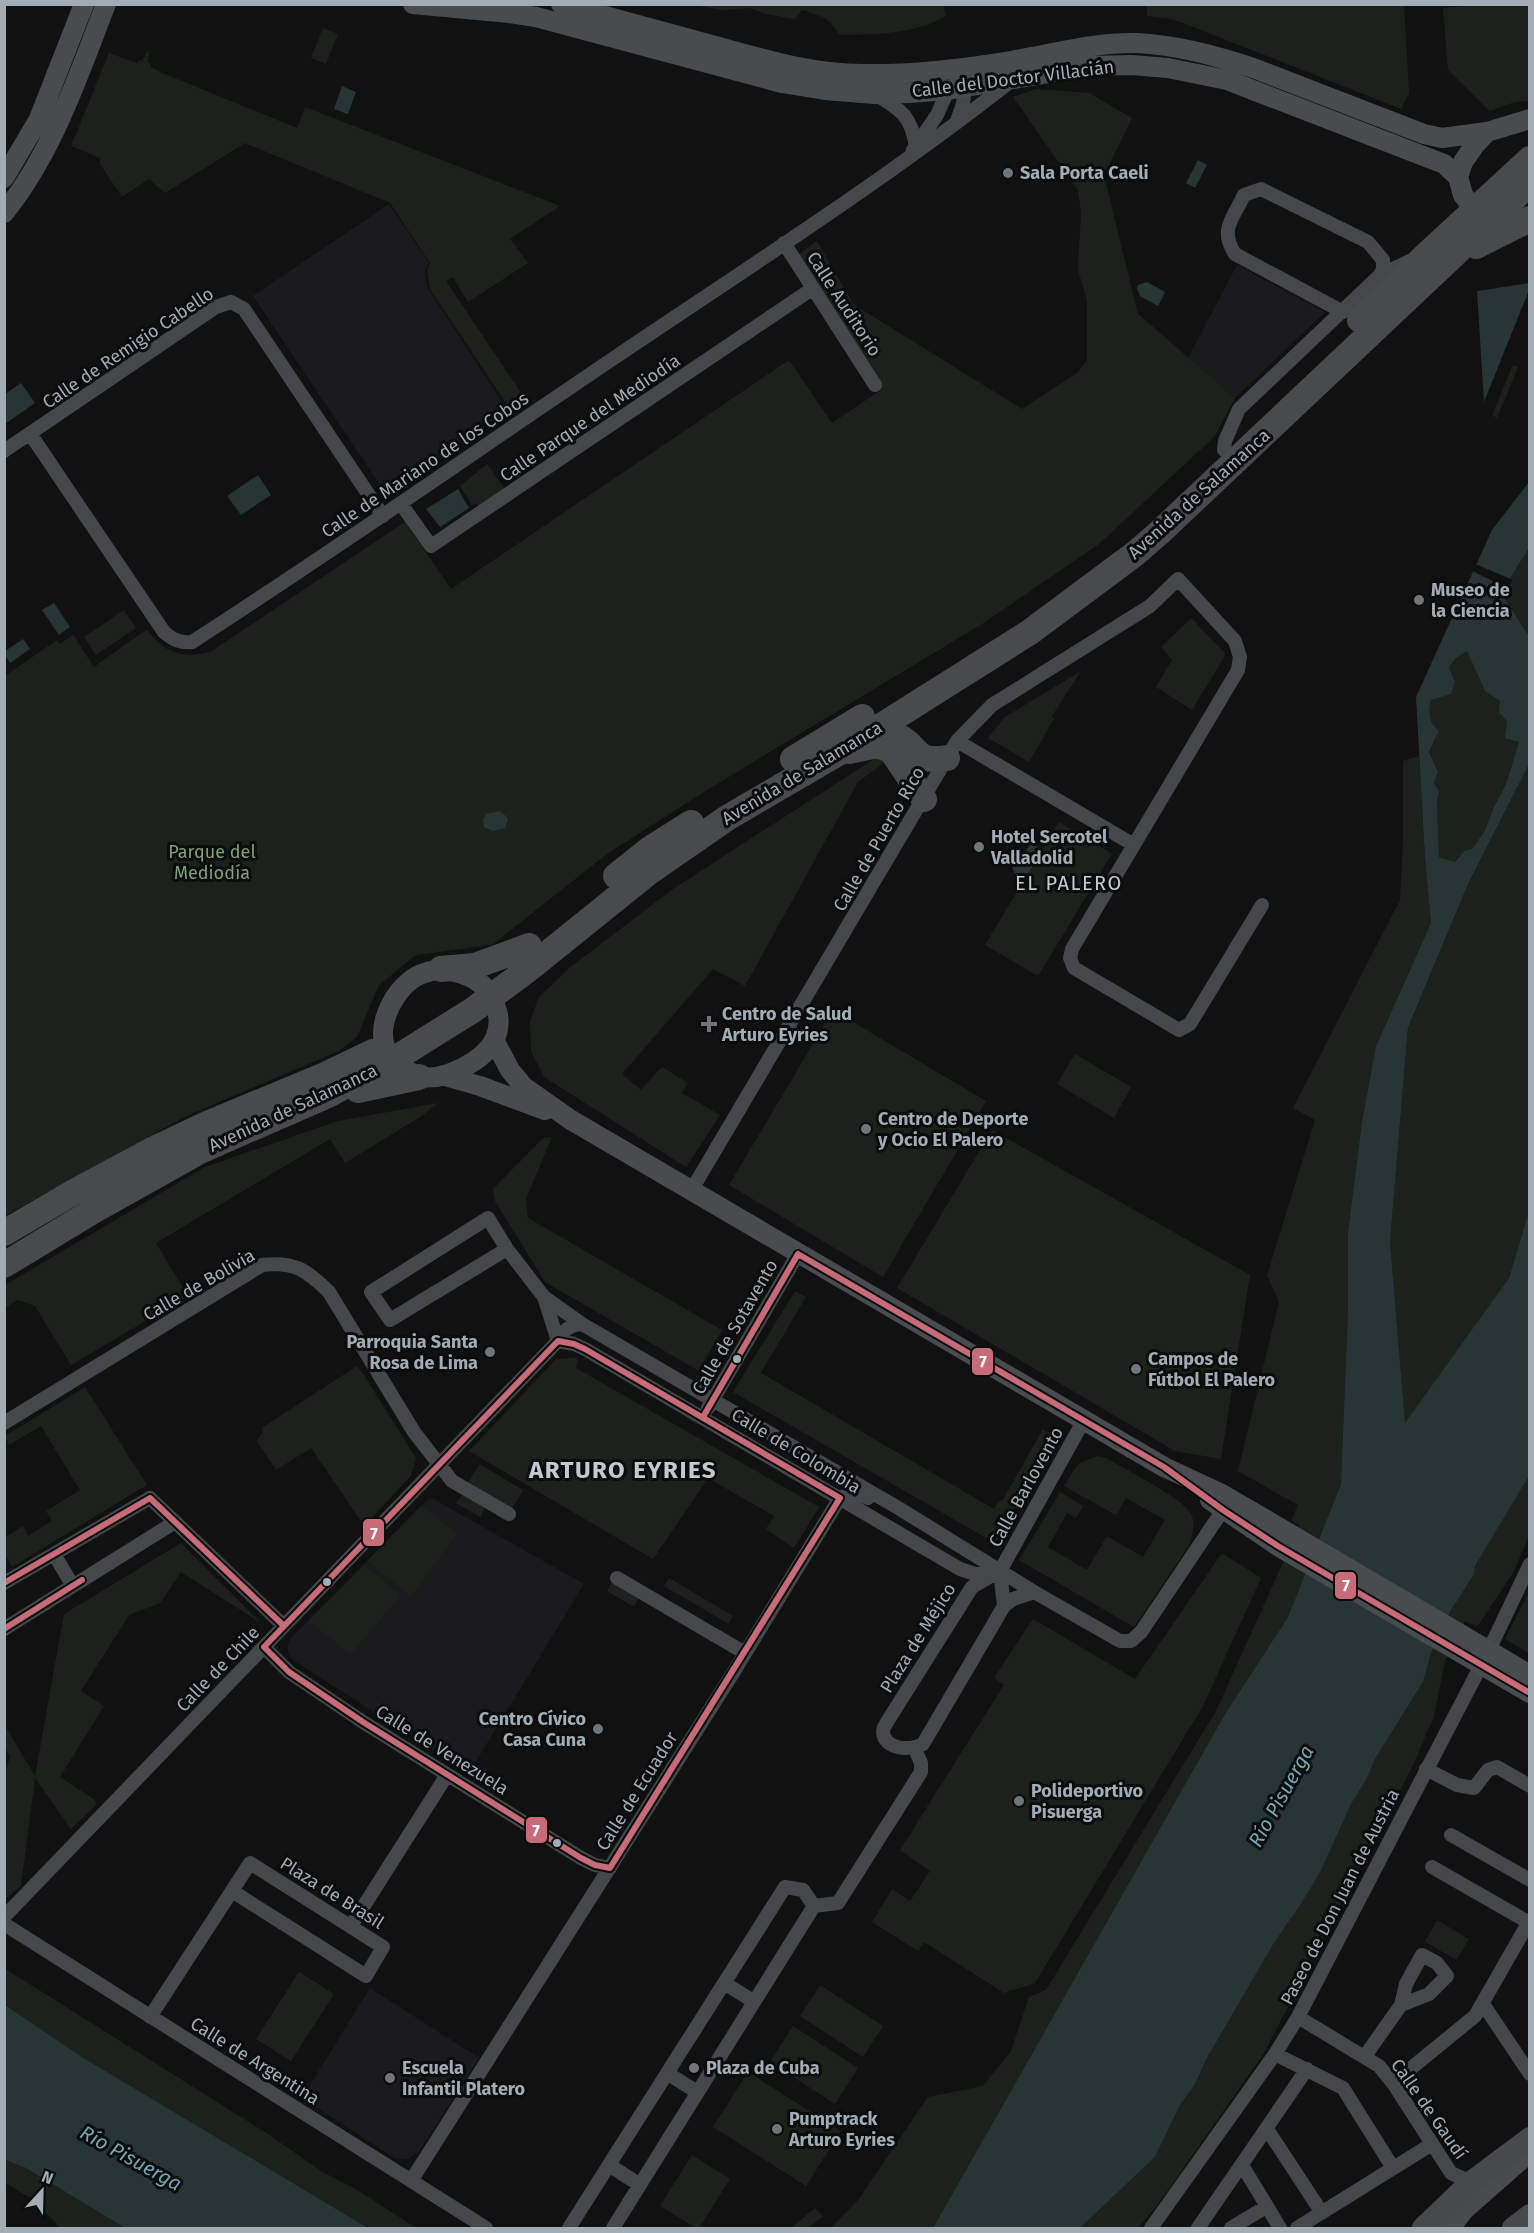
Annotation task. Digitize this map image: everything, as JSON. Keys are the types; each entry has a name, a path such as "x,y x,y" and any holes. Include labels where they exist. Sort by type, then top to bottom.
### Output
{"highway":[{"name":"Avenida de Salamanca","path":"1485,214 1530,159"},
{"name":"Avenida de Salamanca","path":"488,990 529,946 650,849 865,726 1118,547 1485,214 1530,183"},
{"path":"1436,259 1530,218"},
{"name":"Avenida de Salamanca","path":"4,1265 93,1211 202,1150 328,1095 488,990 727,818 840,752 865,726 906,711 1030,632 1136,553 1436,259"},
{"path":"902,738 906,711"},
{"path":"865,726 902,738 918,755 934,760 952,750"},
{"path":"840,752 877,745 891,750 924,799"},
{"path":"441,969 475,966 529,946"},
{"name":"Avenida de Salamanca","path":"4,1233 154,1149 207,1124 326,1075 390,1053"},
{"path":"328,1095 346,1094 372,1086 419,1077"}],"main road":[{"path":"1423,2229 1471,2182 1530,2138"},
{"path":"1513,2229 1530,2215"}],"street":[{"path":"4,178 39,120 84,4"},
{"path":"4,213 42,157 64,111 106,4"},
{"name":"Calle del Doctor Villacián","path":"413,4 536,17 782,82 825,90 875,94 956,79 1093,45 1137,44 1177,48 1235,62 1424,134 1442,138 1487,132 1530,119"},
{"name":"Calle del Doctor Villacián","path":"561,4 782,64 861,75 1012,80 1090,66 1131,65 1168,68 1227,80 1444,164 1458,177"},
{"path":"955,125 963,105 956,79"},
{"name":"Calle de Mariano de los Cobos","path":"900,165 928,130 956,79"},
{"name":"Calle de Mariano de los Cobos","path":"31,435 164,632 171,639 183,643 192,642 313,564 482,446 900,165 1012,80"},
{"path":"875,94 928,130 943,134"},
{"path":"908,118 916,147"},
{"path":"1487,132 1463,162 1458,177 1463,195 1485,214 1530,218"},
{"path":"1343,312 1235,254 1228,243 1226,232 1244,195 1261,189 1368,243 1383,260 1380,275"},
{"name":"Calle Auditorio","path":"784,243 875,385"},
{"name":"Avenida de Salamanca","path":"1224,450 1225,441 1239,409 1380,275 1401,264 1436,259"},
{"name":"Calle Parque del Mediodía","path":"400,504 431,546 812,289"},
{"name":"Calle de Remigio Cabello","path":"4,451 31,435 216,307 231,302 244,309 383,516"},
{"name":"Calle de Puerto Rico","path":"691,1191 952,750 992,705 1150,606 1178,579 1232,636 1239,650 1240,663 1134,845"},
{"path":"952,750 1134,845 1072,950 1070,958 1074,968 1179,1030 1190,1024 1262,905"},
{"path":"445,1076 465,1067 483,1053 494,1040 498,1027 498,1014 488,990 458,972 441,969 411,979 396,995 386,1012 382,1032 390,1053 419,1077 445,1076 487,1088 571,1120"},
{"path":"494,1040 510,1070 524,1087 571,1120 1164,1467 1222,1494 1282,1539"},
{"name":"Calle de Colombia","path":"507,1249 390,1320 371,1292 488,1218 507,1249 544,1298 582,1324 897,1508 1114,1639 1131,1641 1141,1632 1223,1510"},
{"name":"Calle de Sotavento","path":"703,1418 798,1254"},
{"name":"Calle de Bolivia","path":"4,1423 262,1265 278,1263 295,1266 313,1276 329,1292 414,1432 452,1481 509,1514"},
{"name":"Calle de Colombia","path":"544,1298 558,1341 585,1349 970,1574 1000,1571"},
{"path":"558,1341 563,1332 572,1325 582,1324"},
{"name":"Calle de Chile","path":"4,1917 558,1341"},
{"name":"Calle Barlovento","path":"1000,1571 1084,1420"},
{"path":"1164,1467 1223,1510 1282,1539 1485,1658 1530,1693"},
{"path":"840,1498 858,1493 880,1505 897,1508 889,1527"},
{"path":"4,1583 150,1498 284,1626"},
{"name":"Calle de Ecuador","path":"411,2181 610,1868 840,1498"},
{"path":"4,1629 174,1522"},
{"path":"54,1554 73,1586"},
{"name":"Paseo de Don Juan de Austria","path":"1155,2227 1275,2054 1298,2017 1485,1658 1530,1564"},
{"path":"1000,1571 1004,1606"},
{"name":"Plaza de Méjico","path":"915,1749 895,1748 883,1731 887,1722 972,1587 1000,1571"},
{"path":"617,1578 745,1653"},
{"path":"814,1906 838,1903 921,1772 921,1764 915,1749 922,1744 1004,1606 1013,1599 1034,1592"},
{"name":"Calle de Venezuela","path":"264,1647 290,1672 447,1775 581,1858 595,1865 610,1868"},
{"path":"1485,1658 1530,1675"},
{"path":"1426,1769 1456,1785 1474,1788 1488,1770 1497,1767 1530,1786"},
{"path":"351,1926 447,1775"},
{"path":"1451,1835 1530,1880"},
{"name":"Plaza de Brasil","path":"250,1863 383,1947 366,1976 232,1892 250,1863"},
{"path":"1393,2083 1475,2016 1529,1921 1432,1867"},
{"path":"569,2229 785,1887 803,1890 814,1906"},
{"path":"150,2017 232,1892"},
{"path":"613,2229 814,1906"},
{"name":"Calle de Argentina","path":"4,1924 486,2229"},
{"path":"724,1983 753,2001"},
{"path":"1483,2004 1530,2074"},
{"path":"1365,2056 1401,2005"},
{"name":"Calle de Gaudí","path":"1298,2017 1379,2066 1393,2083 1451,2173 1471,2182"},
{"path":"1275,2054 1343,2088 1394,2168"},
{"path":"1198,2229 1307,2069"},
{"path":"668,2073 697,2092"},
{"path":"1267,2129 1322,2213"},
{"path":"1297,2229 1431,2144"},
{"path":"1450,2229 1464,2210 1530,2152"},
{"path":"609,2164 640,2185"},
{"path":"1242,2164 1280,2229"},
{"path":"1232,2229 1266,2207"}],"shaded area":[{"path":"389,204 429,263 425,270 427,287 508,411 399,487 391,488 381,486 253,296"},
{"path":"1237,265 1325,312 1235,398 1188,358"},
{"path":"430,1497 584,1584 469,1773 296,1662 288,1651 291,1638"},
{"name":"Escuela Infantil Platero","path":"370,1988 479,2058 419,2151 409,2159 396,2159 302,2098"}],"green space":[{"path":"1489,4 1530,5 1529,101 1512,103 1490,111 1448,70 1443,8"},
{"path":"693,5 943,5 946,16 920,27 894,32 840,35 826,18 802,10 795,19 765,14 750,8 723,10"},
{"path":"1147,5 1404,5 1409,93 1401,109 1183,23 1167,18 1147,16"},
{"path":"323,28 338,34 326,64 311,58"},
{"path":"149,52 150,67 297,128 305,107 560,206 510,239 528,263 468,302 453,277 446,281 526,400 511,411 430,289 427,271 430,263 390,203 245,143 165,193 149,179 122,197 100,164 100,158 71,146 109,53 137,63 139,60 142,61"},
{"name":"Parque del Mediodía","path":"1036,89 1089,93 1132,118 1104,175 1138,314 1235,398 1214,437 1099,544 982,624 707,790 607,854 492,945 416,955 379,985 357,1037 339,1051 186,1116 5,1216 5,676 57,640 60,644 73,635 94,667 147,629 160,644 175,652 193,655 212,651 405,522 451,589 789,360 832,423 881,390 793,258 817,241 853,304 1022,409 1077,373 1087,360 1087,300 1078,270 1081,212 1078,190 1013,97"},
{"path":"1513,365 1518,367 1497,418 1492,415"},
{"path":"487,464 506,491 480,508 476,503 472,505 460,486"},
{"path":"1529,548 1529,636 1501,593"},
{"path":"124,610 136,628 96,655 84,637"},
{"path":"1191,618 1226,654 1192,710 1156,687 1172,660 1161,647"},
{"path":"1467,650 1485,691 1500,701 1507,721 1519,741 1506,784 1484,832 1472,849 1464,851 1455,862 1439,857 1438,792 1434,783 1438,772 1429,752 1436,739 1428,713 1431,700 1442,695 1455,682 1449,667"},
{"path":"1081,671 1052,716 1054,719 1029,762 988,738 1005,717"},
{"path":"1419,756 1431,923 1376,1046 1362,1121 1348,1232 1348,1307 1341,1484 1288,1617 1225,1714 933,2228 831,2228 858,2200 928,2097 983,2086 1011,2051 1029,1997 1046,1990 1216,1711 1300,1525 1291,1520 1298,1505 1238,1471 1279,1302 1267,1275 1315,1120 1293,1108 1400,900 1403,761"},
{"path":"877,757 885,762 858,782 745,986 713,969 622,1074 641,1090 662,1067 688,1083 682,1093 720,1115 686,1167 544,1077 531,1051 530,1021 539,997 568,969 673,889"},
{"path":"1529,764 1529,1211 1509,1278 1405,1424 1390,1241 1408,1029 1468,884"},
{"path":"1059,822 1112,854 1038,976 985,945"},
{"name":"Centro de Deporte y Ocio El Palero","path":"833,1010 986,1101 883,1277 729,1185"},
{"path":"1075,1054 1131,1087 1114,1118 1057,1084"},
{"path":"438,1103 420,1117 345,1163 330,1139 156,1243 188,1296 71,1365 35,1306 18,1300 5,1308 5,1285 205,1167 338,1121"},
{"name":"Campos de Fútbol El Palero","path":"992,1130 1250,1275 1221,1459 1175,1451 897,1288"},
{"path":"552,1137 526,1199 528,1218 722,1330 699,1371 545,1282 495,1201 493,1189 543,1138"},
{"path":"795,1291 806,1297 761,1373 994,1509 1000,1500 1002,1501 1043,1429 1050,1436 1049,1449 995,1543 733,1392"},
{"path":"578,1358 576,1368 819,1507 794,1548 766,1529 774,1516 708,1478 653,1559 469,1451 556,1359"},
{"path":"357,1366 416,1458 411,1476 362,1528 361,1521 311,1448 276,1470 257,1441 263,1431 262,1428"},
{"path":"85,1387 147,1485 12,1567 5,1554 5,1537 23,1526 28,1536 52,1521 46,1511 80,1490 41,1426 9,1445 5,1436"},
{"path":"1097,1456 1106,1458 1167,1493 1188,1509 1193,1519 1190,1544 1134,1627 1019,1560 1060,1492 1083,1506 1076,1518 1067,1513 1048,1547 1087,1570 1107,1536 1143,1557 1165,1520 1126,1498 1116,1515 1064,1486 1078,1464"},
{"path":"479,1464 523,1490 512,1509 468,1483"},
{"path":"1529,1476 1529,1536 1513,1573 1477,1627 1465,1621 1445,1661 1434,1716 1414,1763 1264,2053 1159,2203 1138,2228 1080,2228 1155,2157 1180,2105 1194,2086 1207,2058 1274,1943 1301,1904 1375,1759 1423,1682 1431,1653 1450,1612"},
{"path":"462,1495 485,1508 480,1517 456,1503"},
{"path":"422,1505 457,1534 411,1596 367,1561"},
{"path":"181,1543 261,1623 181,1572 160,1603 129,1615 81,1691 104,1706 60,1777 95,1800 96,1805 71,1829 35,1778 21,1886 5,1899 4,1777 10,1757 5,1747 5,1726 35,1776 64,1614"},
{"path":"1222,1553 1261,1578 1203,1706 1035,1983 1004,1993 924,1942 918,1951 872,1922 892,1889 910,1901 930,1871 900,1850 1004,1685 994,1678 1033,1619 1135,1679"},
{"path":"364,1565 401,1595 350,1655 309,1620"},
{"path":"669,1578 733,1616 729,1624 664,1586"},
{"path":"612,1582 639,1598 634,1607 607,1591"},
{"path":"1529,1592 1529,1653 1505,1639"},
{"path":"1437,1920 1469,1939 1457,1960 1425,1942"},
{"path":"4,1968 268,2134 321,2171 359,2191 416,2228 368,2228 82,2057 5,2005"},
{"path":"299,1972 334,1994 291,2061 256,2039"},
{"path":"820,1985 883,2026 863,2057 800,2016"},
{"path":"793,2026 858,2068 835,2104 770,2062"},
{"name":"Pumptrack Arturo Eyries","path":"748,2072 841,2131 806,2186 713,2127"},
{"path":"692,2155 730,2179 699,2228 660,2206"},
{"path":"4,2160 26,2168 125,2228 60,2228 34,2200 5,2183"},
{"path":"815,2208 823,2216 808,2228 791,2228"}],"water":[{"path":"342,86 356,92 348,114 334,109"},
{"path":"1198,160 1207,165 1195,188 1186,183"},
{"path":"1147,282 1165,292 1158,306 1140,296 1138,285"},
{"path":"1529,283 1529,290 1484,402 1477,291"},
{"path":"21,383 35,403 5,424 5,394"},
{"path":"258,475 271,495 241,515 227,496"},
{"name":"Río Pisuerga","path":"1529,482 1529,548 1501,593 1529,636 1529,764 1468,884 1408,1028 1390,1241 1405,1423 1509,1278 1529,1211 1529,1476 1450,1612 1431,1653 1423,1682 1375,1759 1366,1780 1351,1804 1320,1872 1274,1943 1207,2058 1194,2086 1180,2105 1155,2157 1080,2228 933,2228 1225,1714 1288,1617 1341,1484 1348,1307 1348,1232 1362,1121 1376,1046 1431,923 1416,697 1492,530","holes":["1467,651 1485,691 1500,701 1499,712 1507,721 1505,738 1519,742 1506,784 1484,832 1472,849 1464,851 1455,862 1439,857 1437,801 1439,792 1434,783 1438,772 1429,752 1439,731 1431,721 1430,705 1431,700 1451,694 1455,682 1449,667 1456,658"]},
{"path":"458,489 469,508 440,527 426,509"},
{"path":"54,603 70,627 59,635 42,610"},
{"path":"23,639 30,649 10,663 5,651"},
{"path":"499,811 508,820 505,828 493,831 484,827 483,819 486,814"},
{"path":"1031,843 1043,849 1020,887 1012,867"},
{"name":"Río Pisuerga","path":"5,2005 82,2057 368,2228 125,2228 26,2168 5,2160"}],"pier":[{"path":"1473,563 1513,580 1507,588 1470,570"}],"transit line":[{"name":"7","path":"798,1254 1164,1467 1278,1546 1530,1693"},
{"name":"7","path":"703,1417 798,1254"},
{"name":"7","path":"558,1341 585,1349 840,1498 610,1868 595,1865 581,1858 363,1722 289,1672 264,1647 558,1341"},
{"name":"7","path":"4,1583 150,1498 284,1626"},
{"name":"7","path":"4,1629 82,1580"}],"place":[{"name":"Sala Porta Caeli","path":"1008,173"},
{"name":"Museo de la Ciencia","path":"1419,600"},
{"name":"Hotel Sercotel Valladolid","path":"979,847"},
{"name":"Centro de Salud Arturo Eyries","path":"709,1024"},
{"name":"Centro de Deporte y Ocio El Palero","path":"866,1129"},
{"name":"Parroquia Santa Rosa de Lima","path":"490,1352"},
{"name":"Campos de Fútbol El Palero","path":"1136,1369"},
{"name":"Centro Cívico Casa Cuna","path":"598,1729"},
{"name":"Polideportivo Pisuerga","path":"1019,1801"},
{"name":"Plaza de Cuba","path":"694,2068"},
{"name":"Escuela Infantil Platero","path":"390,2078"},
{"name":"Pumptrack Arturo Eyries","path":"777,2129"}],"district":[{"name":"EL PALERO","path":"1069,883"},
{"name":"ARTURO EYRIES","path":"623,1470"}]}
